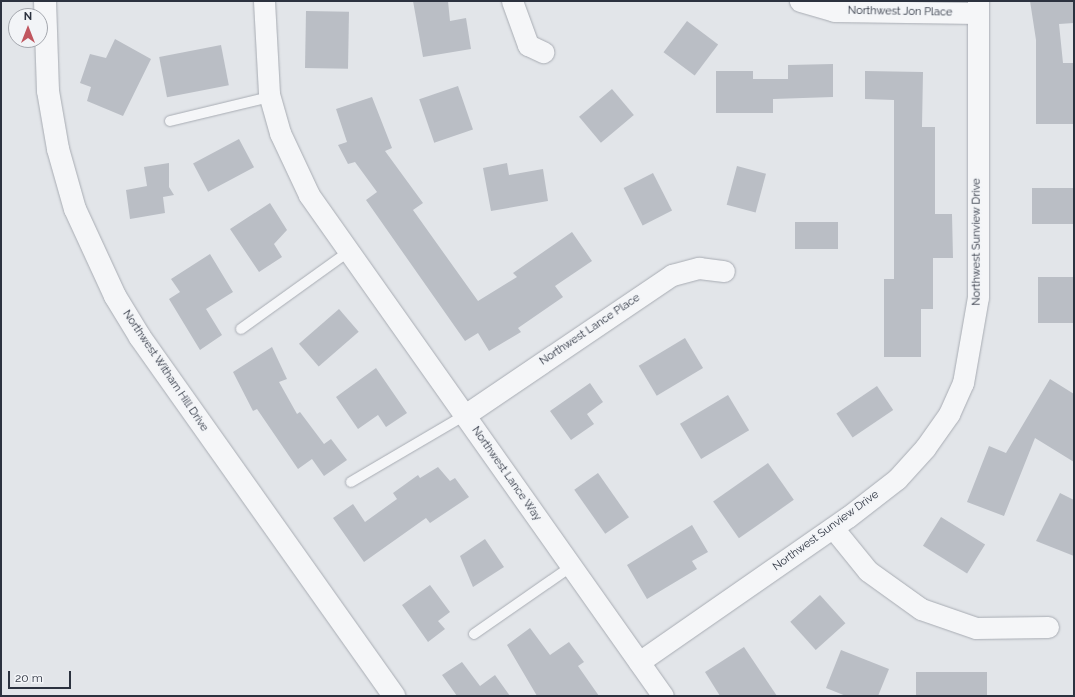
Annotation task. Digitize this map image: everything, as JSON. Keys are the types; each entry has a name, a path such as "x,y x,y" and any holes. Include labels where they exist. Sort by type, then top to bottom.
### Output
{"street":[{"name":"Northwest Witham Hill Drive","path":"45,1 48,91 58,149 75,209 115,296 140,337 394,696"},
{"name":"Northwest Lance Way","path":"264,1 265,63 270,97 280,133 298,176 348,252 663,696"},
{"path":"512,1 528,45 543,52"},
{"name":"Northwest Jon Place","path":"800,1 834,11 978,7"},
{"name":"Northwest Sunview Drive","path":"639,662 833,528 897,478 925,448 949,414 963,383 978,297 978,7"},
{"name":"Northwest Lance Place","path":"465,415 672,275 699,268 724,271"},
{"path":"833,528 868,570 921,609 976,628 1048,627"}],"lane":[{"path":"170,121 270,97"},
{"path":"241,329 348,252"},
{"path":"351,482 465,415"},
{"path":"474,634 572,566"}],"building":[{"path":"413,1 448,1 450,21 466,18 471,49 423,57"},
{"path":"1030,1 1074,1 1074,23 1059,24 1063,63 1074,63 1074,124 1036,124 1036,40"},
{"path":"306,11 349,12 348,69 305,68"},
{"path":"687,21 718,44 695,76 664,52"},
{"path":"115,39 151,59 123,116 87,101 91,87 80,83 90,54 106,58"},
{"path":"221,45 229,85 167,97 159,57"},
{"path":"833,64 833,97 773,99 773,113 716,113 716,71 753,71 753,79 788,79 788,65"},
{"path":"865,71 923,72 922,127 935,127 935,214 952,214 953,258 933,258 933,309 921,309 921,357 884,357 884,279 894,279 894,100 865,99"},
{"path":"458,86 473,129 434,143 419,99"},
{"path":"612,89 634,115 601,143 579,117"},
{"path":"372,97 392,148 385,151 423,203 413,210 478,301 517,277 513,273 572,232 592,261 555,286 563,297 518,328 521,332 489,351 478,333 465,341 366,200 377,192 355,162 348,164 338,145 347,142 336,109"},
{"path":"239,139 254,167 208,192 193,163"},
{"path":"169,163 169,187 174,195 163,197 165,213 130,219 126,190 147,186 144,167"},
{"path":"507,163 509,175 543,169 548,201 491,211 483,168"},
{"path":"737,166 766,174 756,212 727,205"},
{"path":"653,173 672,210 643,225 624,188"},
{"path":"1032,188 1074,188 1074,224 1032,224"},
{"path":"270,203 287,230 274,244 282,257 259,272 230,229"},
{"path":"795,222 838,222 838,249 795,249"},
{"path":"210,254 233,292 206,309 222,335 200,350 169,299 180,292 171,279"},
{"path":"1038,277 1074,277 1074,323 1038,323"},
{"path":"339,309 359,332 319,366 299,344"},
{"path":"685,338 703,368 657,396 639,366"},
{"path":"272,347 287,379 279,382 297,414 300,412 324,444 331,439 347,460 324,476 312,459 298,469 257,409 253,411 233,372"},
{"path":"376,368 407,413 386,427 378,415 358,429 336,397"},
{"path":"1050,379 1074,394 1074,462 1035,438 1004,516 967,502 989,446 1006,453"},
{"path":"590,383 603,402 587,414 594,424 571,440 550,411"},
{"path":"877,386 893,410 853,437 836,413"},
{"path":"728,395 749,430 701,459 680,424"},
{"path":"768,463 794,500 739,538 713,501"},
{"path":"438,467 450,481 455,478 469,497 430,523 426,518 364,562 333,518 353,504 365,522 397,499 393,493 418,475 420,478"},
{"path":"598,473 629,517 605,534 574,490"},
{"path":"1060,493 1074,500 1074,556 1036,541"},
{"path":"941,517 985,545 967,573 923,546"},
{"path":"692,525 708,552 692,561 697,569 647,599 627,565"},
{"path":"485,539 504,567 473,587 460,556"},
{"path":"430,585 450,612 438,621 445,629 428,642 402,605"},
{"path":"820,595 845,623 816,650 790,622"},
{"path":"530,628 550,655 569,642 584,662 578,666 599,696 537,696 507,645"},
{"path":"744,647 777,696 720,696 705,672"},
{"path":"841,650 889,669 878,696 846,696 826,688"},
{"path":"462,662 480,686 495,675 510,696 457,696 442,675"},
{"path":"916,672 987,672 987,696 916,696"}]}
